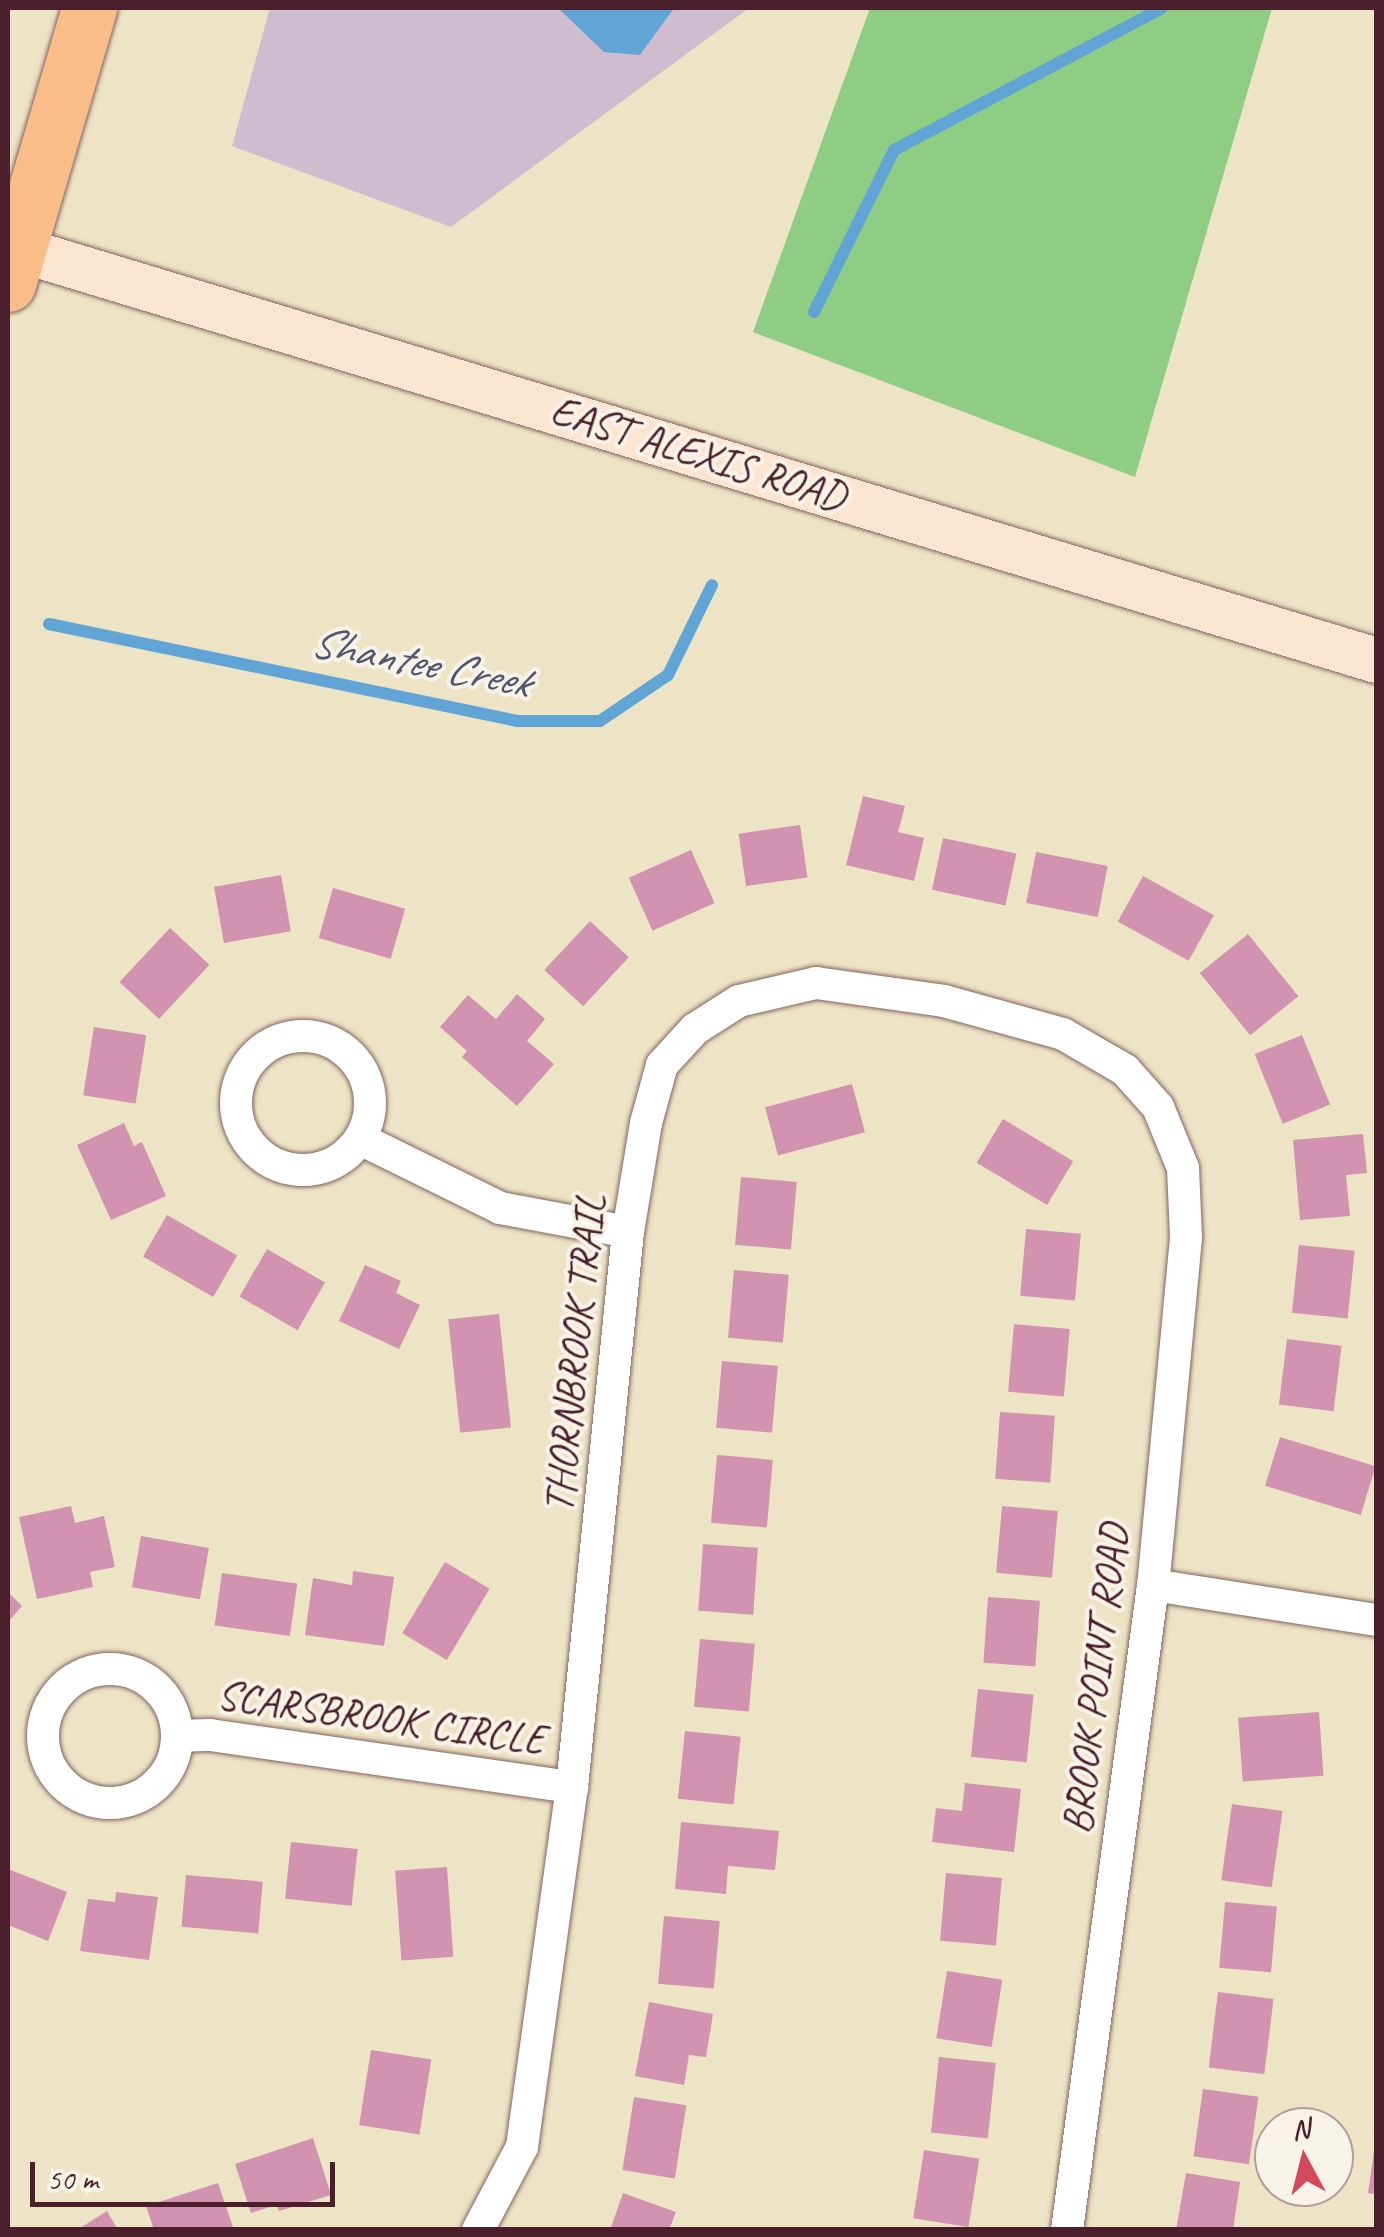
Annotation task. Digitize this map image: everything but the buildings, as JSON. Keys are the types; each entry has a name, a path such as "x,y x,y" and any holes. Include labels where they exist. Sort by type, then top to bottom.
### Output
{"highway":[{"path":"13,266 89,8"}],"street":[{"name":"EAST ALEXIS ROAD","path":"13,266 1376,660"},
{"name":"THORNBROOK TRAIL","path":"478,2230 522,2147 572,1788 628,1232 646,1123 662,1066 696,1030 740,1001 779,988 816,983 944,1001 1062,1034 1124,1070 1158,1106 1172,1140"},
{"path":"292,1036 314,1036 335,1043 365,1075 369,1118 360,1138 346,1155 326,1166 304,1170 262,1156 246,1140 237,1120 235,1097 253,1056 292,1036"},
{"path":"360,1138 500,1208 628,1232"},
{"name":"BROOK POINT ROAD","path":"1068,2230 1153,1586 1186,1238 1184,1168 1172,1140"},
{"path":"1153,1586 1376,1620"},
{"name":"SCARSBROOK CIRCLE","path":"109,1668 130,1671 158,1688 175,1715 178,1736 168,1772 155,1786 140,1797 102,1803 67,1789 46,1758 42,1737 54,1696 69,1681 109,1668"},
{"name":"SCARSBROOK CIRCLE","path":"178,1736 210,1735 572,1788"}],"shaded area":[{"path":"270,8 749,8 451,227 232,146"}],"green space":[{"path":"870,8 1272,8 1135,477 753,332"}],"water":[{"path":"558,8 674,8 640,55 604,52"}],"waterway":[{"name":"Shantee Creek","path":"814,312 894,150 1162,8"},
{"name":"Shantee Creek","path":"49,624 518,721 600,721 668,675 712,585"}]}
